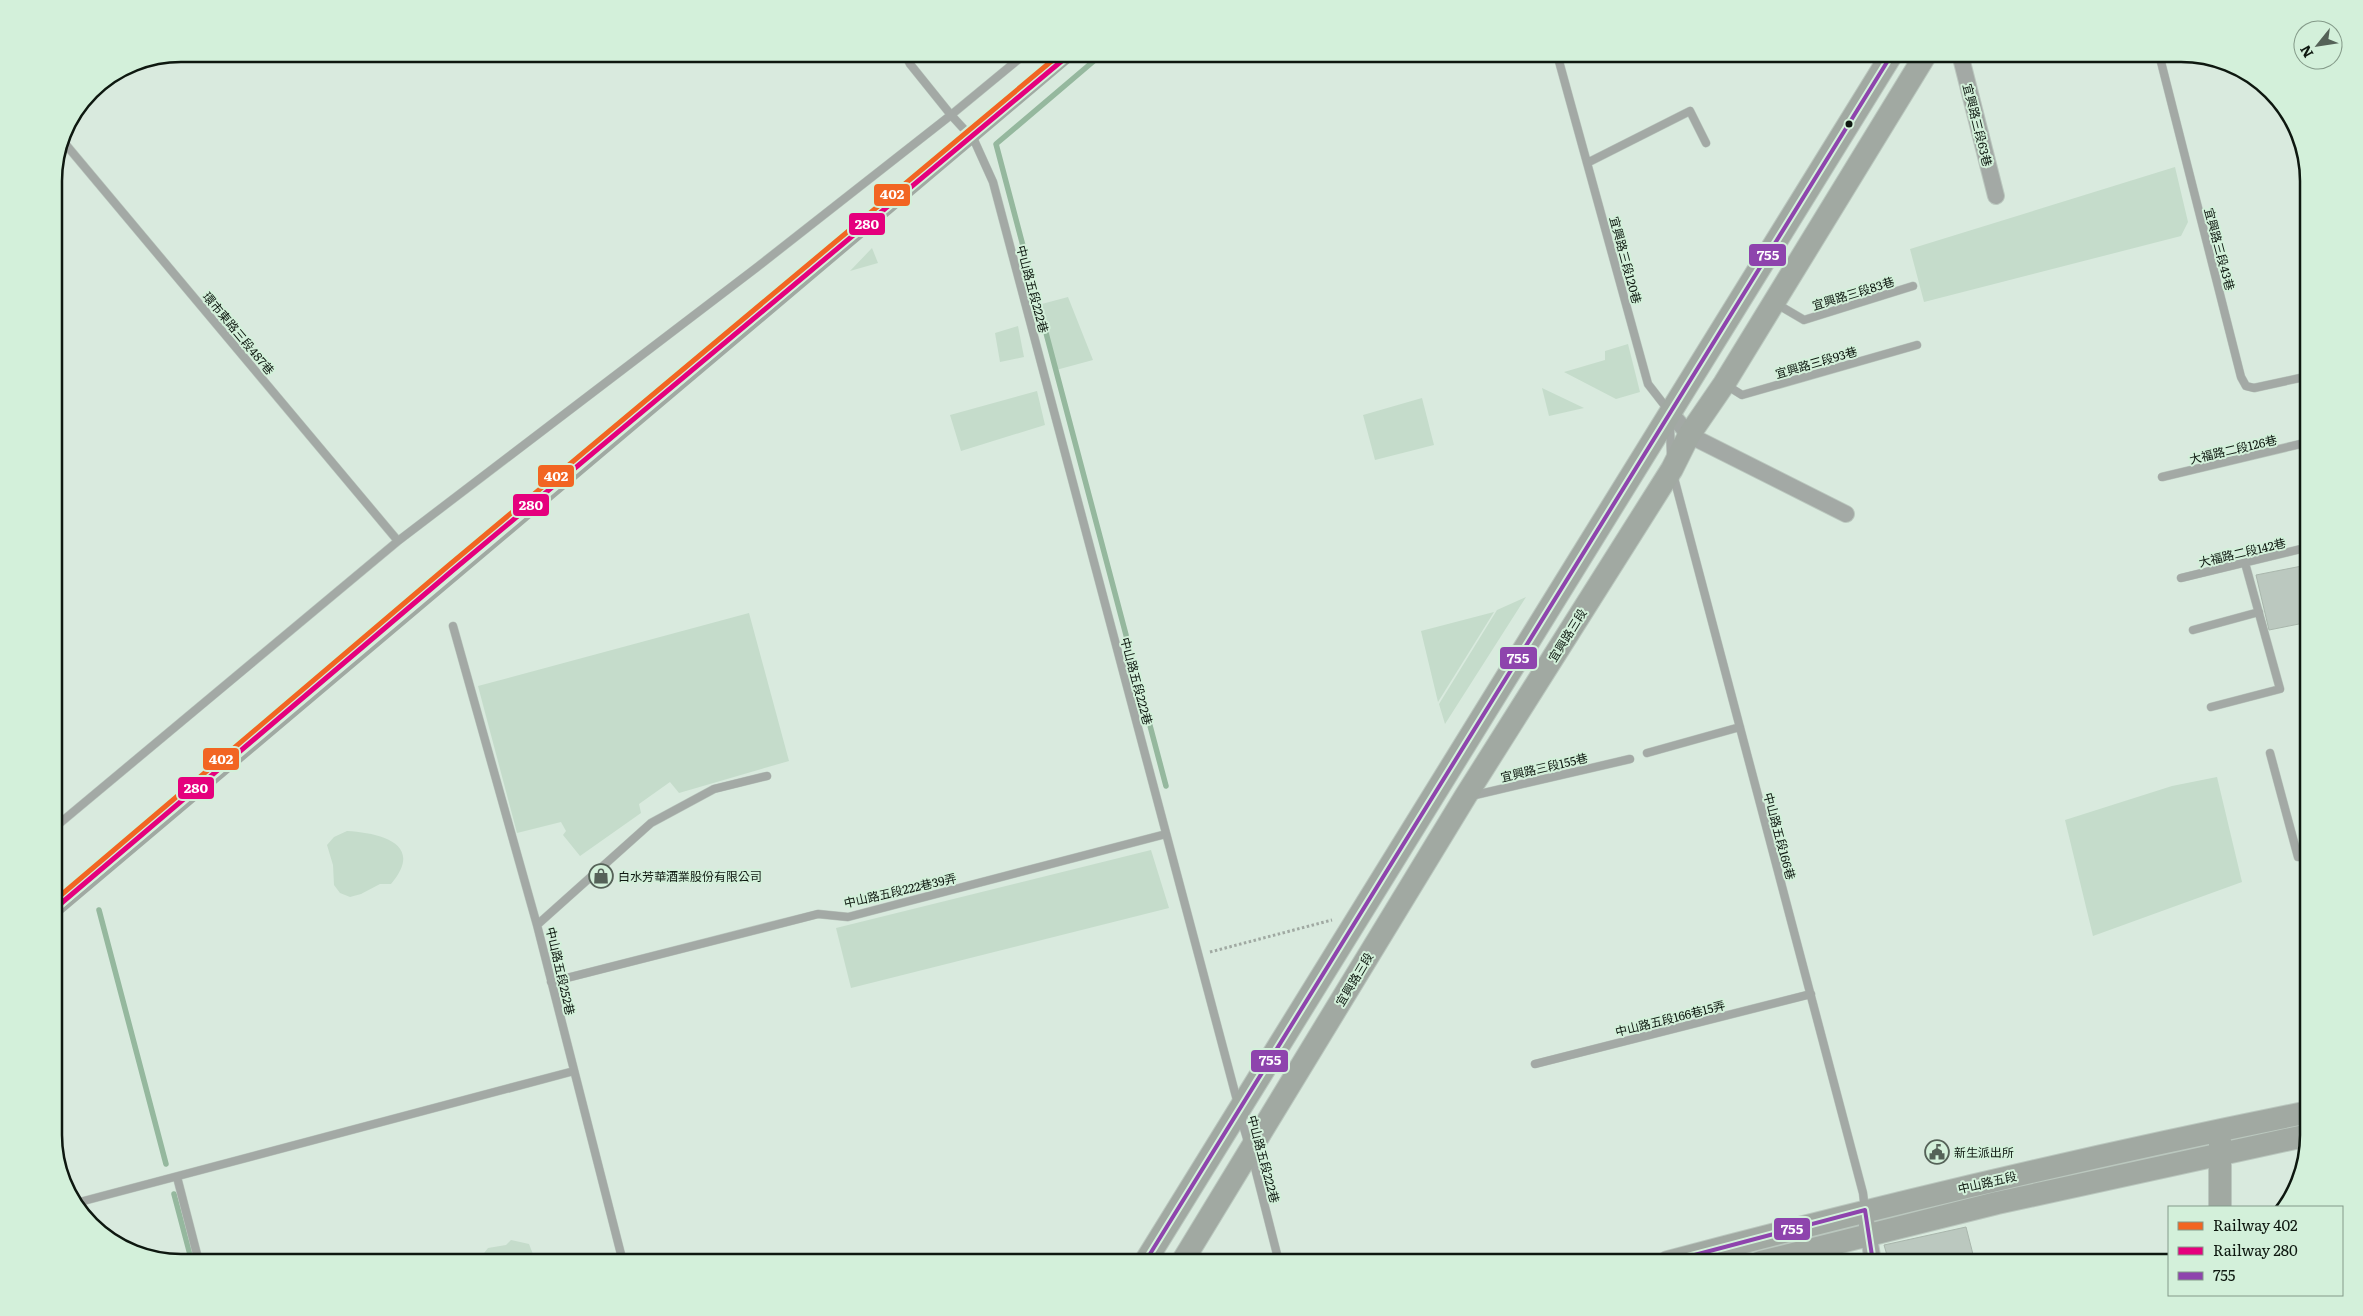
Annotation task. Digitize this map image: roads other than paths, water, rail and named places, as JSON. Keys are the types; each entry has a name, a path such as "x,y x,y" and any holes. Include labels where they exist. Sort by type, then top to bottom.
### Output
{"street":[{"path":"1150,1254 1240,1112 1669,412 1887,62"},
{"name":"宜興路三段","path":"1192,1253 1250,1150 1464,798 1672,469 1689,435 1724,384 1921,62"},
{"name":"宜興路三段63巷","path":"1962,62 1996,196"},
{"path":"1669,412 1689,435 1846,514"},
{"name":"中山路五段","path":"1698,1254 1865,1210 2300,1114"},
{"path":"2220,1130 2220,1206"},
{"name":"中山路五段","path":"1792,1254 1868,1234 2300,1137"},
{"path":"1865,1210 1872,1254"}],"lane":[{"name":"中山路五段222巷","path":"909,62 951,115 974,140 993,182 1277,1254"},
{"path":"63,821 398,542 756,268 951,115 1015,62"},
{"name":"宜興路三段120巷","path":"1559,62 1648,384 1669,412"},
{"name":"宜興路三段43巷","path":"2161,62 2241,377 2246,386 2254,388 2300,378"},
{"path":"1587,163 1690,111 1706,143"},
{"name":"環市東路三段487巷","path":"68,147 398,542"},
{"name":"宜興路三段83巷","path":"1774,302 1804,320 1914,286"},
{"name":"宜興路三段93巷","path":"1724,384 1742,395 1917,345"},
{"path":"1669,412 1672,469"},
{"name":"大福路二段126巷","path":"2162,477 2300,444"},
{"name":"中山路五段166巷","path":"1672,469 1863,1193 1865,1210"},
{"name":"大福路二段142巷","path":"2181,578 2300,550"},
{"path":"2211,707 2280,688 2245,562"},
{"path":"2193,630 2259,612"},
{"path":"453,626 537,925"},
{"path":"1647,753 1740,727"},
{"path":"2270,753 2298,857 2300,857"},
{"name":"宜興路三段155巷","path":"1464,798 1630,759"},
{"name":"中山路五段252巷","path":"621,1254 537,925 650,823 714,789 767,776"},
{"name":"中山路五段222巷39弄","path":"551,982 818,914 848,916 1166,834"},
{"name":"中山路五段166巷15弄","path":"1535,1064 1811,994"},
{"path":"83,1201 574,1071"},
{"path":"177,1177 197,1254"}],"waterway":[{"path":"1093,62 996,144 1166,786"},
{"path":"99,910 166,1164"},
{"path":"174,1194 190,1254"}],"railway":[{"path":"63,910 1068,62"}],"rail line":[{"name":"402","path":"63,893 448,566 1050,62"},
{"name":"280","path":"63,902 452,571 1060,62"}],"place":[{"name":"白水芳華酒業股份有限公司","path":"601,876"},
{"name":"新生派出所","path":"1937,1152"}]}
